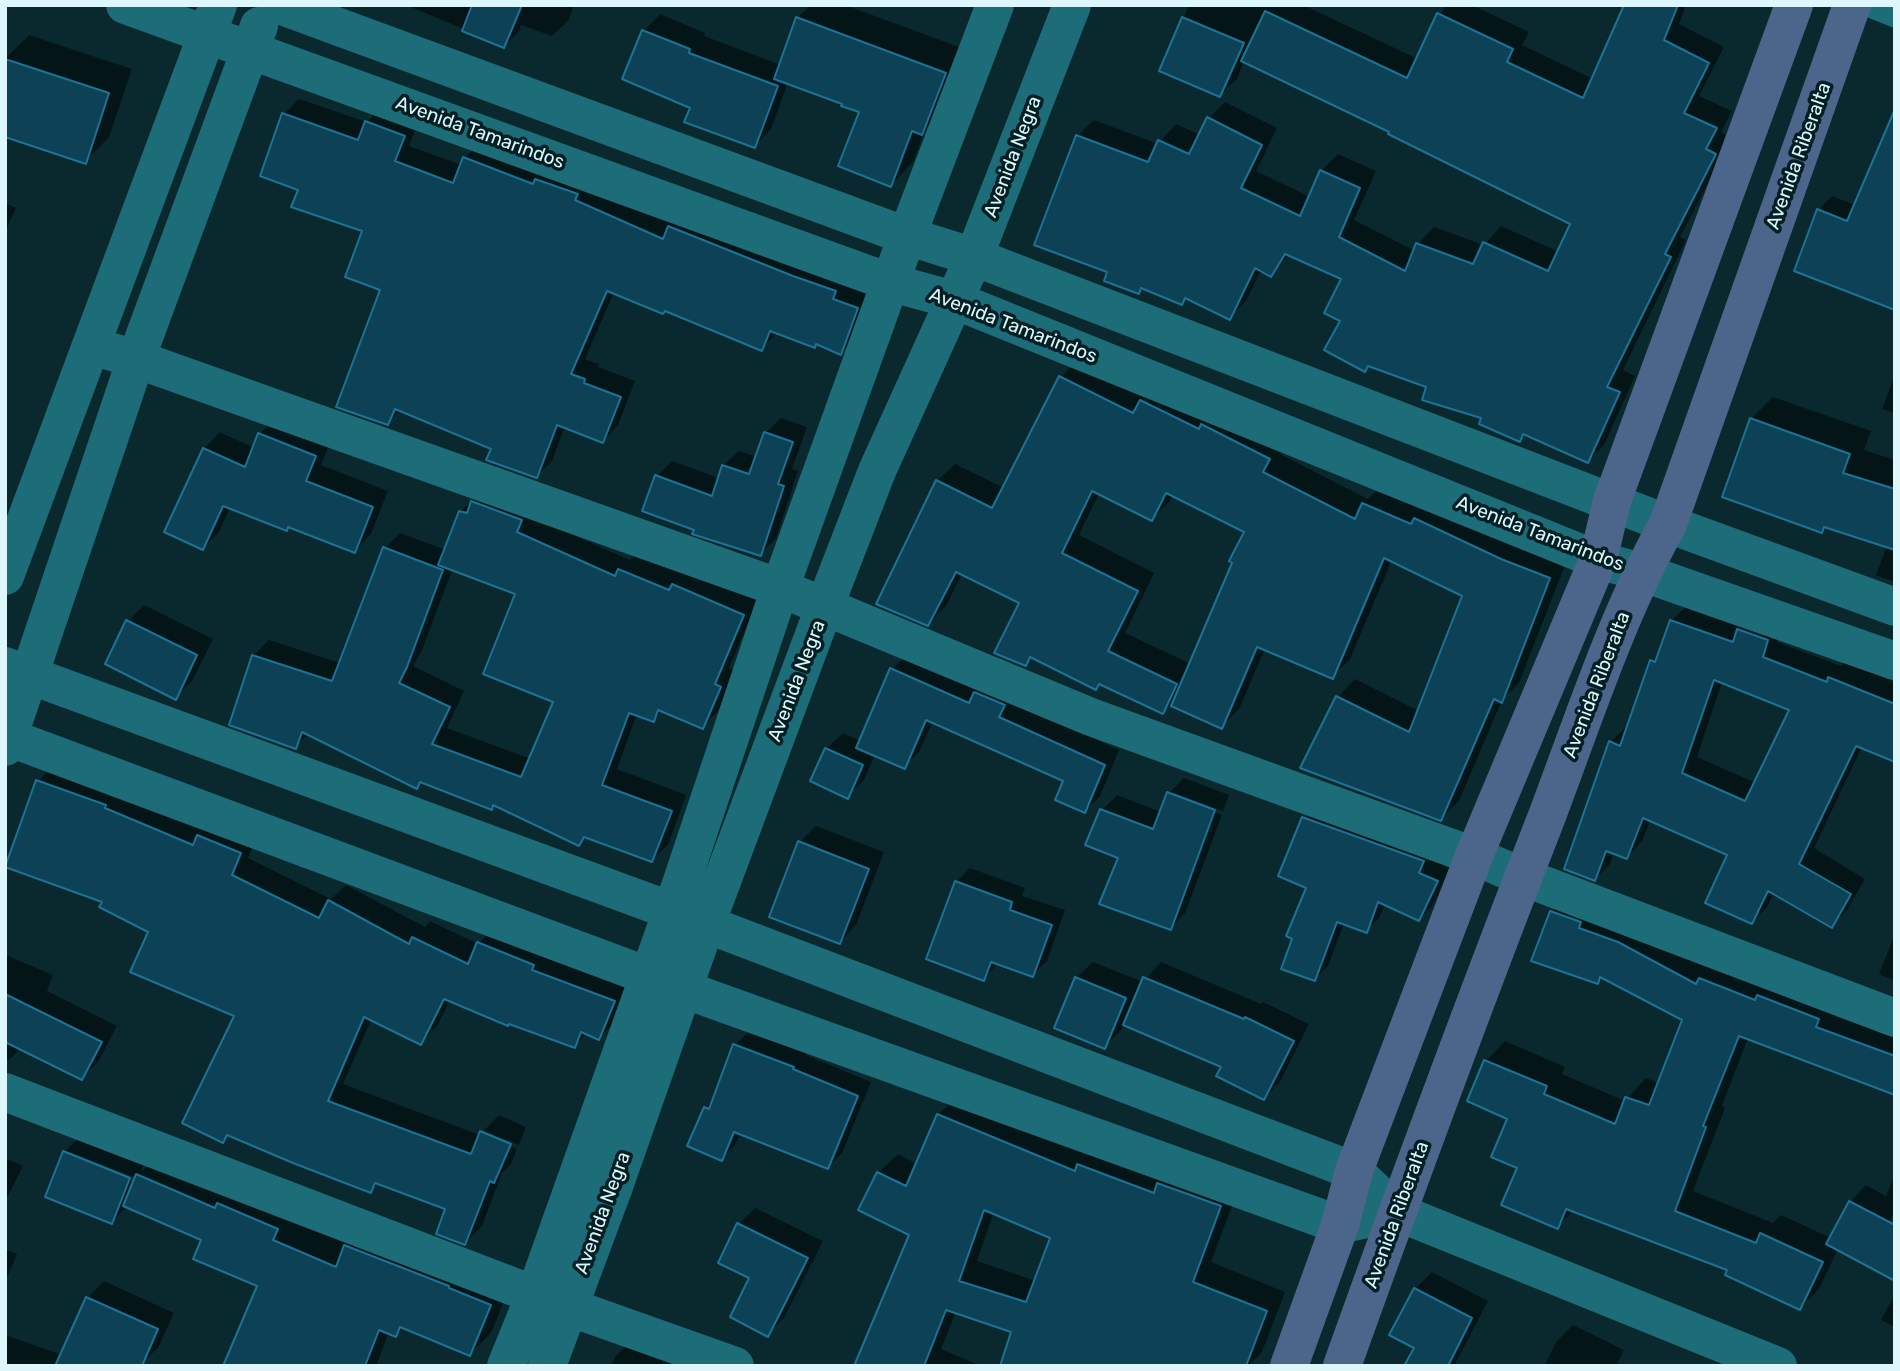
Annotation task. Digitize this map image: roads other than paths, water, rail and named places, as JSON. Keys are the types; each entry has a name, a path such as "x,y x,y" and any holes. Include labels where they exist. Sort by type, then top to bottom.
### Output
{"street":[{"name":"Avenida Tamarindos","path":"125,5 213,20 251,49 892,283 954,300 1598,560 1641,572 1895,661"},
{"path":"267,5 17,671 6,740 666,983 1340,1225 1397,1212"},
{"path":"279,5 907,236 974,257 1668,524 1895,607"},
{"name":"Avenida Negra","path":"547,1366 552,1301 689,917 780,588 907,236 995,5"},
{"name":"Avenida Negra","path":"689,917 824,608 877,471 974,257 1072,5"},
{"path":"1289,1366 1340,1225 1354,1171 1474,856 1598,560 1612,501 1794,5"},
{"name":"Avenida Riberalta","path":"1342,1366 1523,877 1641,572 1668,524 1852,5"},
{"path":"5,576 213,20"},
{"path":"92,346 136,359 780,588 1091,717 1474,856 1895,1018"},
{"path":"17,671 689,917 1354,1171 1397,1212 1779,1366"},
{"path":"5,1092 552,1301 735,1366"},
{"name":"Avenida Negra","path":"506,1366 552,1301"}],"lane":[{"path":"1868,5 1895,16"}]}
